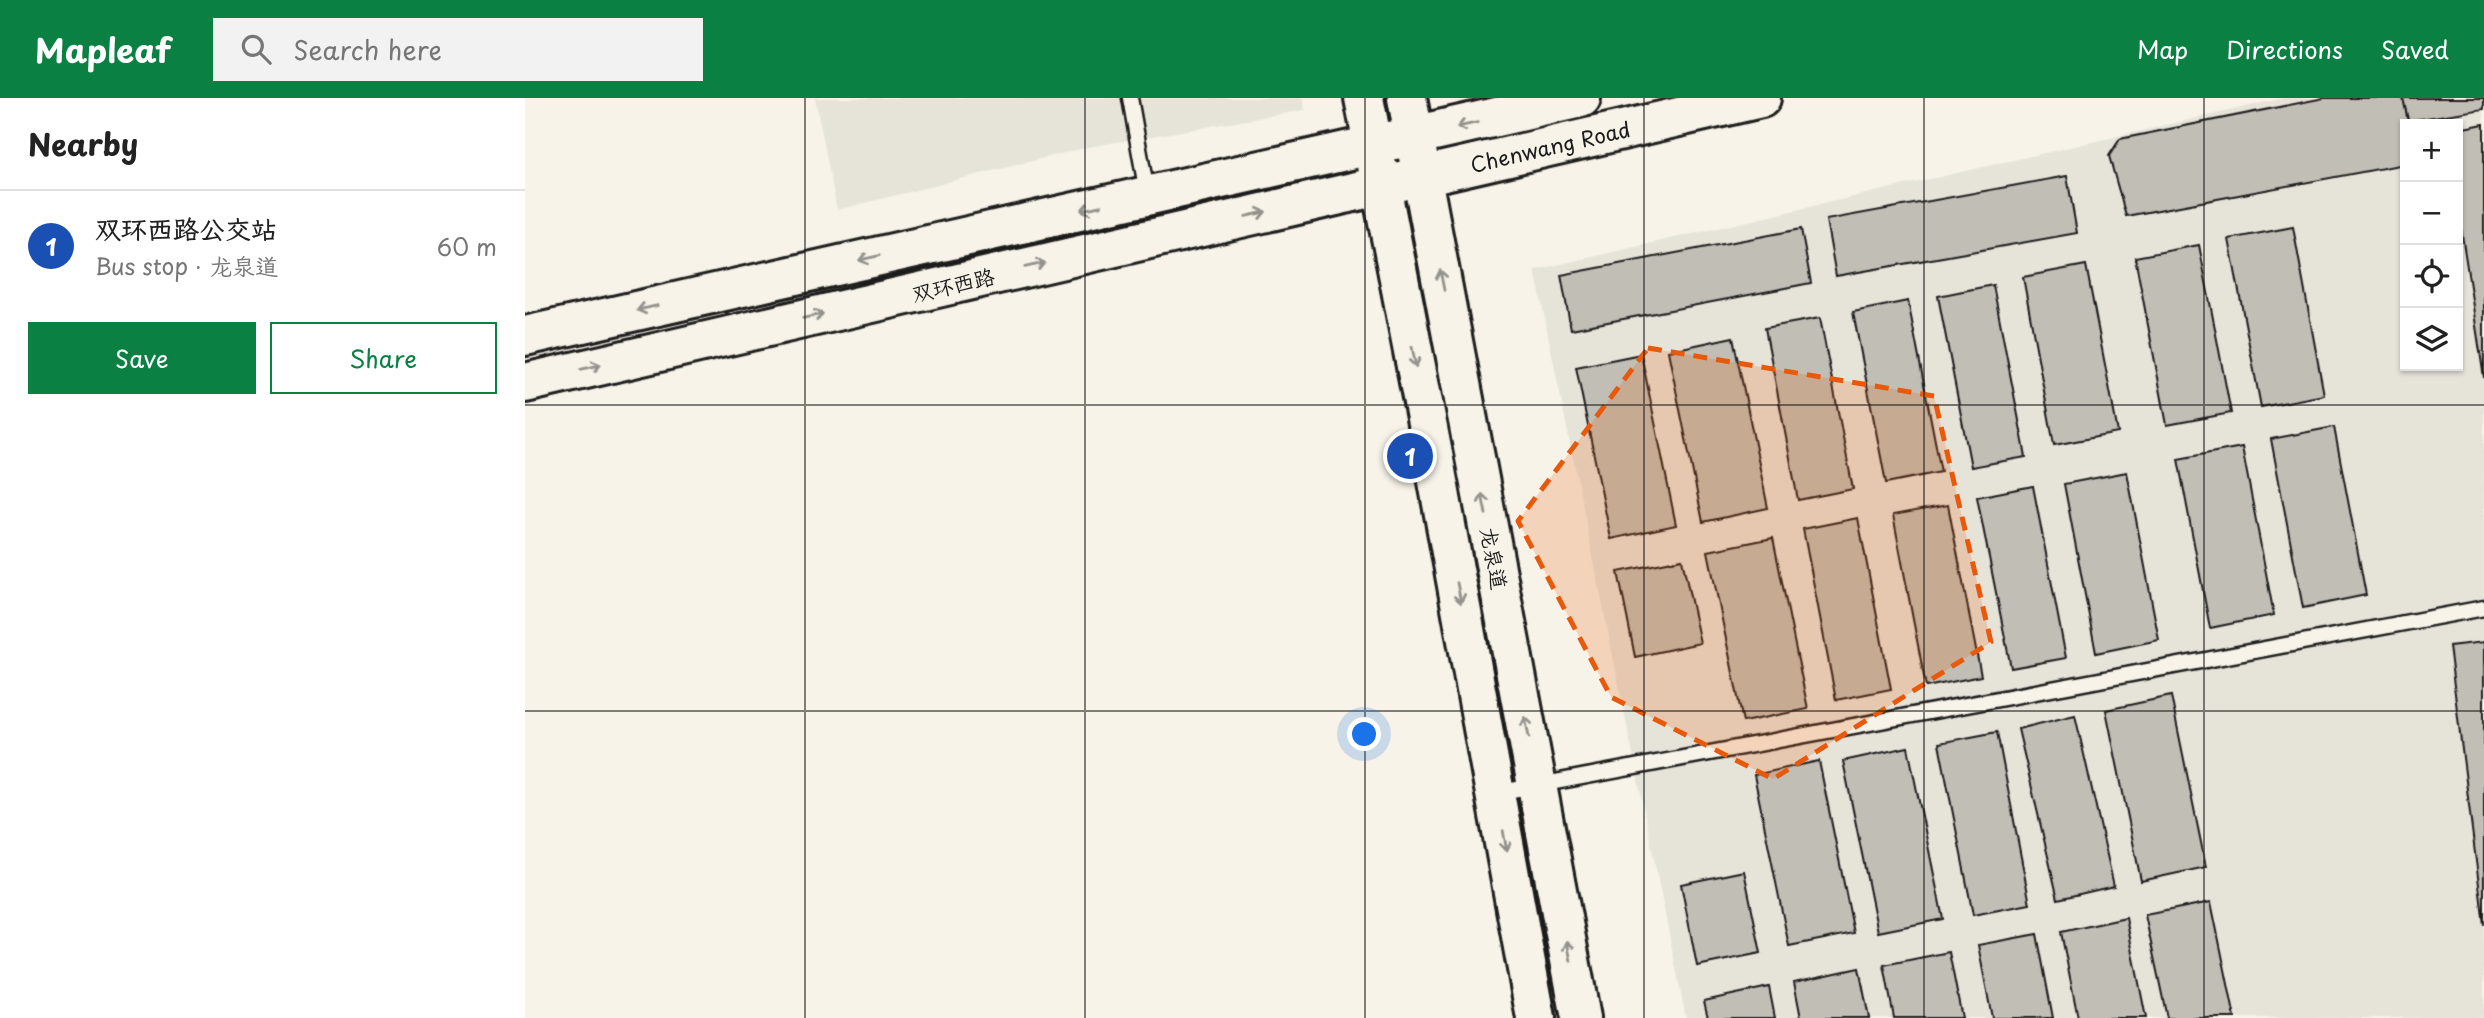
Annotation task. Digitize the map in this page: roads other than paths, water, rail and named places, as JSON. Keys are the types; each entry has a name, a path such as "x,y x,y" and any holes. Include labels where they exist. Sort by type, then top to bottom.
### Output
{"street":[{"name":"龙泉道","path":"1364,98 1536,1018"},
{"name":"龙泉道","path":"1407,98 1581,1018"},
{"name":"Chenwang Road","path":"1373,145 1581,98"},
{"name":"Chenwang Road","path":"1380,185 1761,98"},
{"name":"双环西路","path":"525,336 1373,145"},
{"name":"双环西路","path":"525,383 1380,185"}],"lane":[{"path":"1130,98 1148,196"},
{"path":"1496,793 2484,608"}],"place":[{"name":"双环西路公交站","path":"1410,456"}]}
